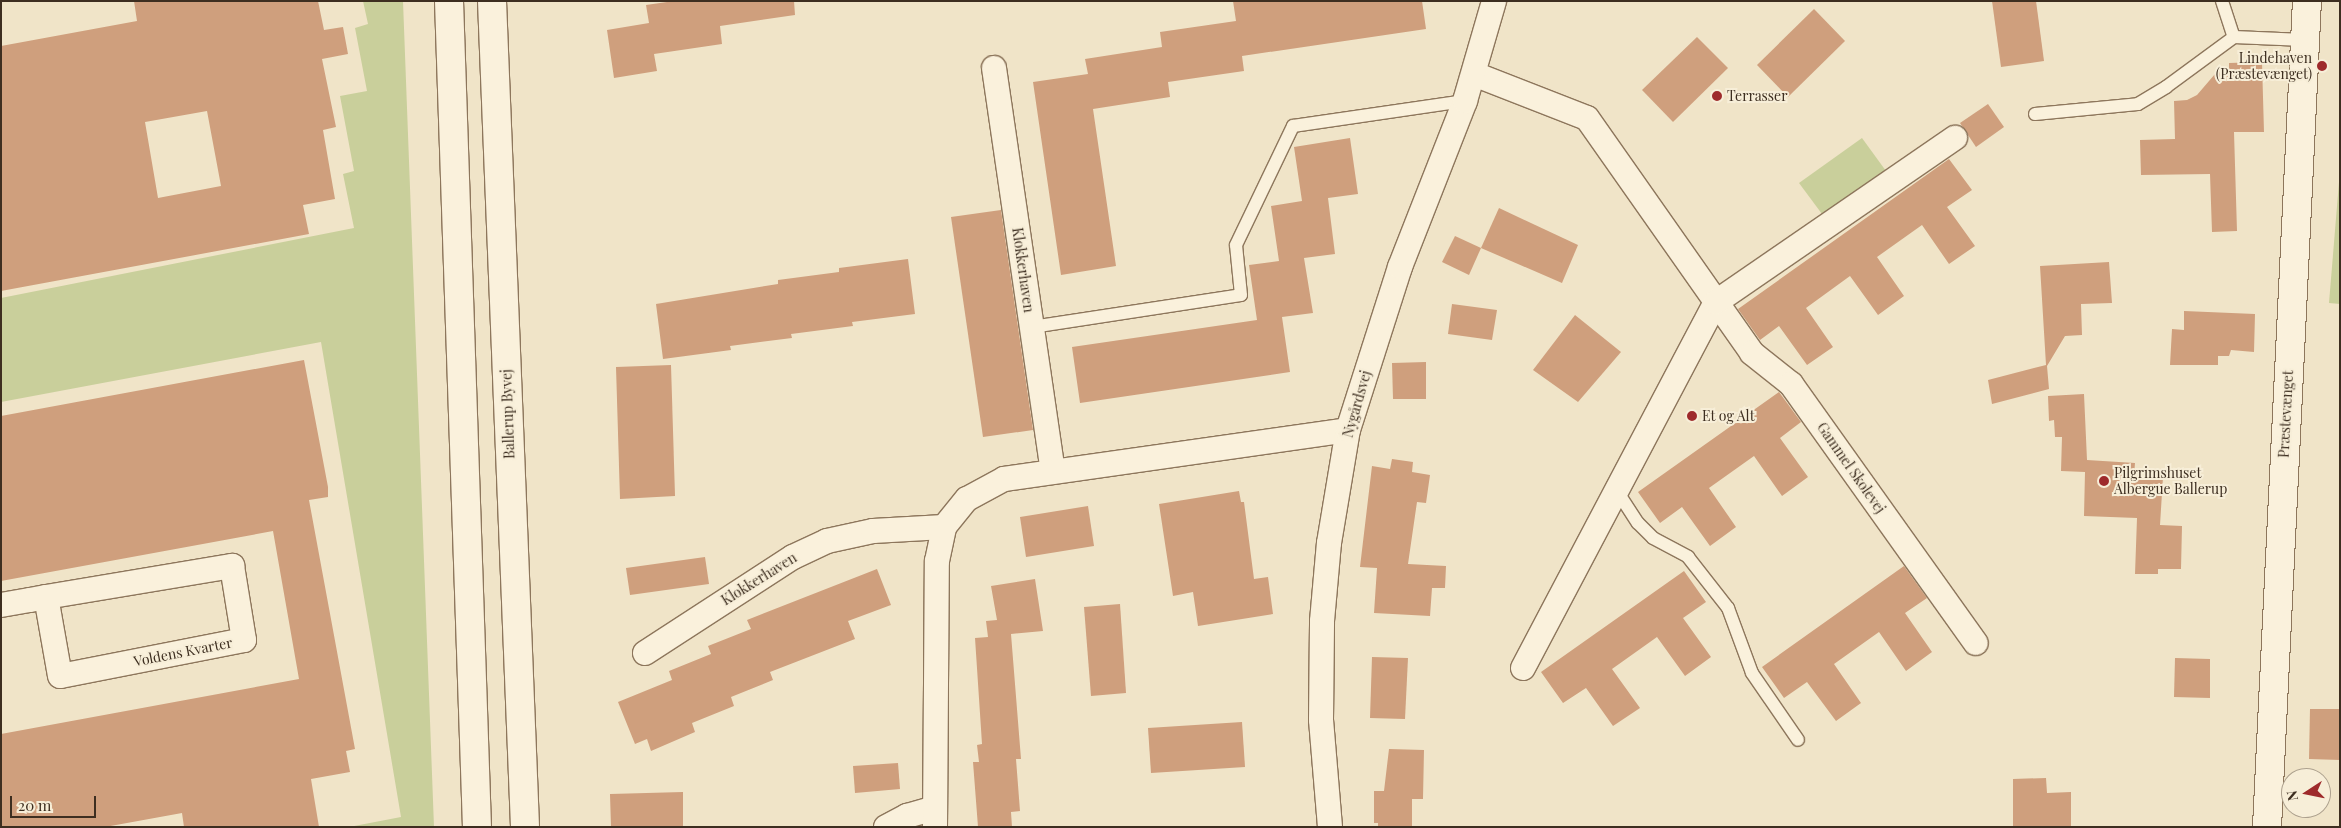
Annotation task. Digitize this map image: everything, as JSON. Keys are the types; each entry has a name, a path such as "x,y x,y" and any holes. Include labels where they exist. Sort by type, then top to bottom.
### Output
{"main road":[{"path":"449,1 477,827"},
{"name":"Ballerup Byvej","path":"492,1 525,827"},
{"name":"Præstevænget","path":"2267,827 2307,1"}],"street":[{"name":"Nygårdsvej","path":"1330,827 1321,720 1322,621 1329,543 1348,430 1400,267 1465,101 1494,1"},
{"name":"Klokkerhaven","path":"994,68 1053,472"},
{"name":"Gammel Skolevej","path":"1474,74 1587,118 1752,353 1791,384 1976,644"},
{"path":"1523,668 1716,302 1955,138"},
{"path":"886,827 907,816 935,818 937,561 944,527 967,499 1004,479 1348,430"},
{"name":"Klokkerhaven","path":"645,653 793,557 827,541 873,531 944,527"},
{"name":"Voldens Kvarter","path":"1,605 46,597 232,566 244,640 60,676 46,597"}],"lane":[{"path":"2222,1 2234,37"},
{"path":"2035,114 2138,104 2166,87 2234,37 2304,40"},
{"path":"1032,327 1241,295 1236,246 1293,126 1465,101"},
{"path":"1617,491 1638,523 1653,538 1688,557 1728,608 1752,673 1798,740"}],"green space":[{"path":"363,1 403,1 434,827 349,827 401,817 321,342 1,402 1,298 354,228 343,174 354,171 340,96 367,91 355,28 368,24"},
{"path":"1862,138 1886,171 1822,214 1799,183"},
{"path":"2340,170 2340,304 2329,303"}],"building":[{"path":"134,1 318,1 324,30 343,27 348,54 322,59 336,127 323,130 335,199 303,205 309,234 1,291 1,46 137,21","holes":["207,111 221,186 158,198 145,122"]},
{"path":"674,1 794,1 795,15 720,26 722,44 654,54 657,71 614,78 607,30 649,23 646,5"},
{"path":"1233,1 1422,1 1426,29 1242,56 1244,71 1168,82 1170,97 1093,109 1116,266 1061,275 1033,82 1088,74 1085,59 1162,47 1160,32 1236,21"},
{"path":"1992,1 2036,1 2044,61 2001,67"},
{"path":"1814,9 1845,41 1788,97 1757,65"},
{"path":"1697,37 1728,68 1673,122 1642,90"},
{"path":"2262,62 2264,132 2234,132 2237,231 2212,232 2210,174 2141,175 2140,140 2175,139 2174,101 2187,100 2197,95 2215,74 2229,69 2229,63"},
{"path":"1988,104 2004,127 1976,147 1960,123"},
{"path":"1350,138 1358,194 1328,198 1335,254 1304,258 1313,313 1282,317 1290,372 1080,403 1072,347 1257,320 1249,265 1279,261 1271,206 1302,201 1294,147"},
{"path":"1949,159 1972,190 1947,207 1975,246 1949,264 1922,225 1877,257 1904,296 1878,315 1850,276 1806,308 1833,347 1807,365 1779,326 1760,340 1738,309"},
{"path":"1499,208 1578,245 1562,283 1481,248"},
{"path":"1001,210 1033,430 983,437 951,217"},
{"path":"1455,236 1481,248 1469,275 1442,262"},
{"path":"908,259 915,314 852,322 853,326 791,334 792,338 730,346 731,350 663,359 656,304 778,284 778,280 839,272 839,268"},
{"path":"2109,262 2112,303 2081,304 2082,335 2065,336 2047,366 2049,389 1992,404 1988,380 2046,365 2040,266"},
{"path":"1452,304 1497,310 1492,340 1448,334"},
{"path":"2184,311 2255,314 2254,352 2231,350 2229,356 2218,356 2218,365 2170,365 2172,329 2184,330"},
{"path":"1575,315 1621,352 1578,402 1533,370"},
{"path":"304,360 328,487 328,497 309,500 355,749 346,751 350,772 311,779 319,827 184,827 182,813 105,827 1,827 1,734 299,679 273,531 1,581 1,416"},
{"path":"1426,362 1426,399 1393,399 1392,363"},
{"path":"671,365 675,496 620,499 616,367"},
{"path":"1779,392 1801,422 1780,438 1808,477 1782,496 1754,456 1709,488 1736,527 1710,546 1682,507 1660,523 1638,492"},
{"path":"2084,394 2087,460 2135,463 2134,476 2163,477 2160,525 2182,526 2181,569 2158,569 2158,574 2135,574 2137,518 2084,516 2085,472 2061,471 2062,437 2055,437 2054,420 2049,421 2048,396"},
{"path":"1392,459 1413,462 1412,472 1430,475 1426,503 1417,502 1408,564 1446,566 1445,588 1432,588 1430,616 1374,613 1377,568 1360,567 1372,466 1390,469"},
{"path":"1239,491 1241,502 1244,502 1254,579 1268,577 1273,614 1198,626 1193,592 1173,596 1159,504"},
{"path":"1088,506 1094,546 1026,557 1020,517"},
{"path":"705,557 709,584 630,595 626,568"},
{"path":"1904,566 1927,598 1905,613 1932,652 1906,671 1879,632 1834,664 1861,703 1836,721 1807,682 1784,698 1762,667"},
{"path":"877,569 891,605 848,621 855,639 770,672 773,680 731,697 734,706 692,723 695,732 651,751 647,739 635,744 618,702 672,680 669,671 711,654 708,646 751,629 747,620"},
{"path":"1684,571 1706,602 1683,618 1711,657 1685,676 1657,637 1612,669 1640,708 1613,726 1586,688 1563,703 1541,672"},
{"path":"1035,579 1043,631 1011,634 1021,759 1016,759 1020,811 1011,812 1012,827 978,827 973,762 979,762 977,745 982,744 975,638 988,637 986,621 997,620 991,586"},
{"path":"1120,604 1126,693 1091,696 1084,607"},
{"path":"1372,657 1408,658 1405,719 1370,718"},
{"path":"2175,658 2210,659 2210,698 2174,697"},
{"path":"2310,709 2340,709 2340,760 2309,759"},
{"path":"1242,722 1245,767 1151,773 1148,728"},
{"path":"1389,749 1424,750 1423,799 1412,799 1412,827 1378,827 1378,823 1374,823 1374,791 1384,791"},
{"path":"898,763 900,789 855,793 853,766"},
{"path":"2046,778 2047,793 2071,792 2071,827 2013,827 2013,779"},
{"path":"683,792 683,827 611,827 610,794"}],"place":[{"name":"Lindehaven (Præstevænget)","path":"2322,66"},
{"name":"Terrasser","path":"1717,96"},
{"name":"Et og Alt","path":"1692,416"},
{"name":"Pilgrimshuset Albergue Ballerup","path":"2104,481"}]}
